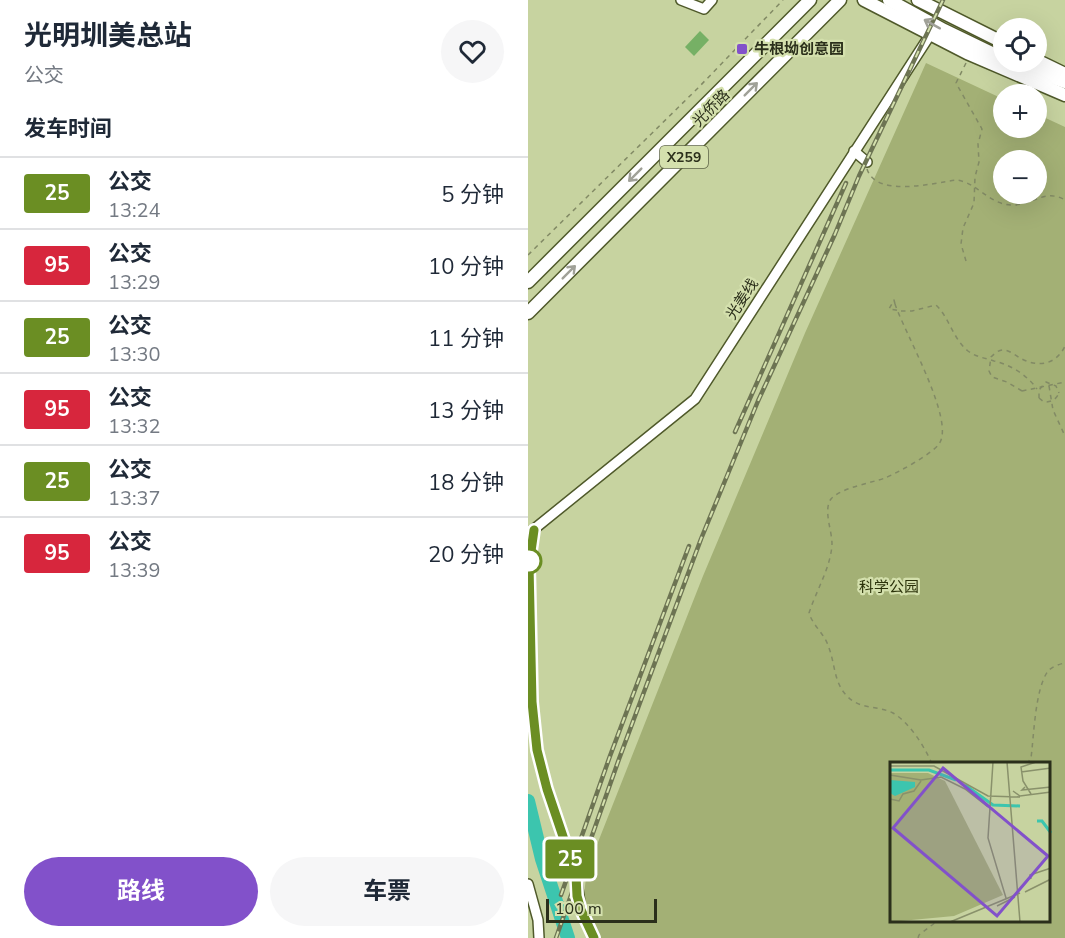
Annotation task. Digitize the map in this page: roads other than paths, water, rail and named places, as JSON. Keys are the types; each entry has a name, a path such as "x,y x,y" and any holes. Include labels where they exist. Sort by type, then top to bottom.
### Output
{"main road":[{"name":"光侨路","path":"528,282 810,0"},
{"name":"光侨路","path":"528,313 840,0"},
{"path":"864,0 930,35 1065,95"},
{"path":"889,0 993,53"},
{"path":"918,0 993,38"},
{"path":"1047,65 1065,74"},
{"path":"1037,72 1065,82"}],"street":[{"path":"681,0 704,9 712,0"},
{"name":"光姜线","path":"531,532 695,399 930,35"},
{"path":"855,152 867,162"},
{"path":"531,532 529,565 532,702 537,750 547,789 576,875 577,896 581,910 594,938"},
{"path":"528,884 538,920 539,938"}],"waterway":[{"path":"528,801 542,859 568,938"}],"railway":[{"path":"556,938 619,759 701,539 758,401 835,234 859,176 943,0"},
{"path":"735,432 846,183"},
{"path":"561,895 610,756 689,546"}],"place":[{"name":"牛根坳创意园","path":"742,49"}],"park label":[{"name":"科学公园","path":"889,587"}]}
